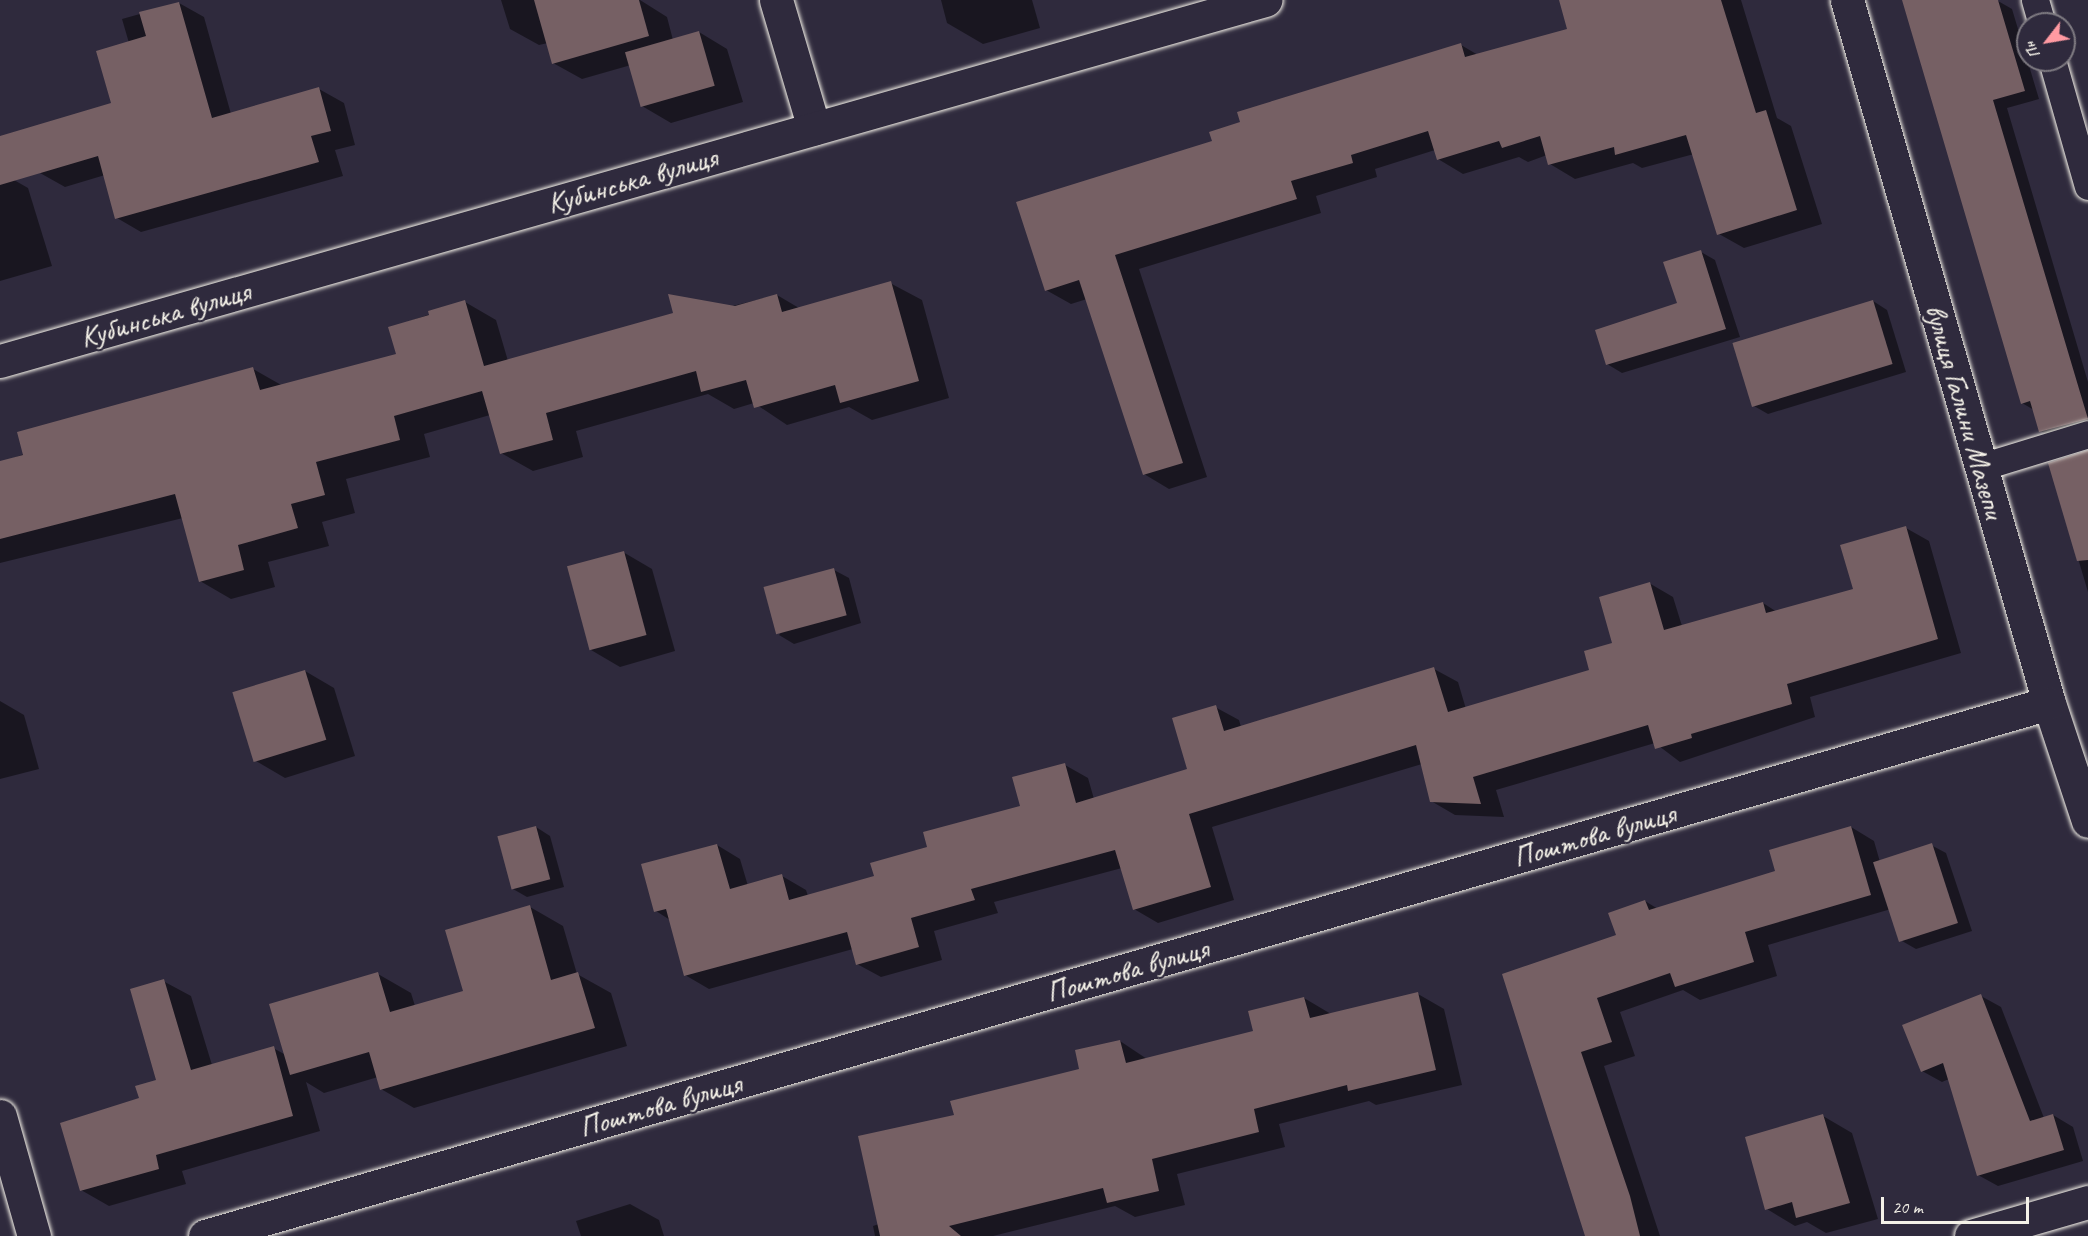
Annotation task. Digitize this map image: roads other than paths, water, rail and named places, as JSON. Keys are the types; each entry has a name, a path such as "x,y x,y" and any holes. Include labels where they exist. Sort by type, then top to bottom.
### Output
{"street":[{"path":"776,0 814,128"},
{"name":"Кубинська вулиця","path":"0,361 1265,0"},
{"name":"вулиця Галини Мазепи","path":"1847,0 2049,704 2088,821"},
{"name":"Поштова вулиця","path":"205,1236 2049,704"},
{"path":"0,1116 34,1236"},
{"path":"1971,1236 2088,1202"}],"lane":[{"path":"2055,72 2088,186"},
{"path":"1981,467 2088,434"}]}
